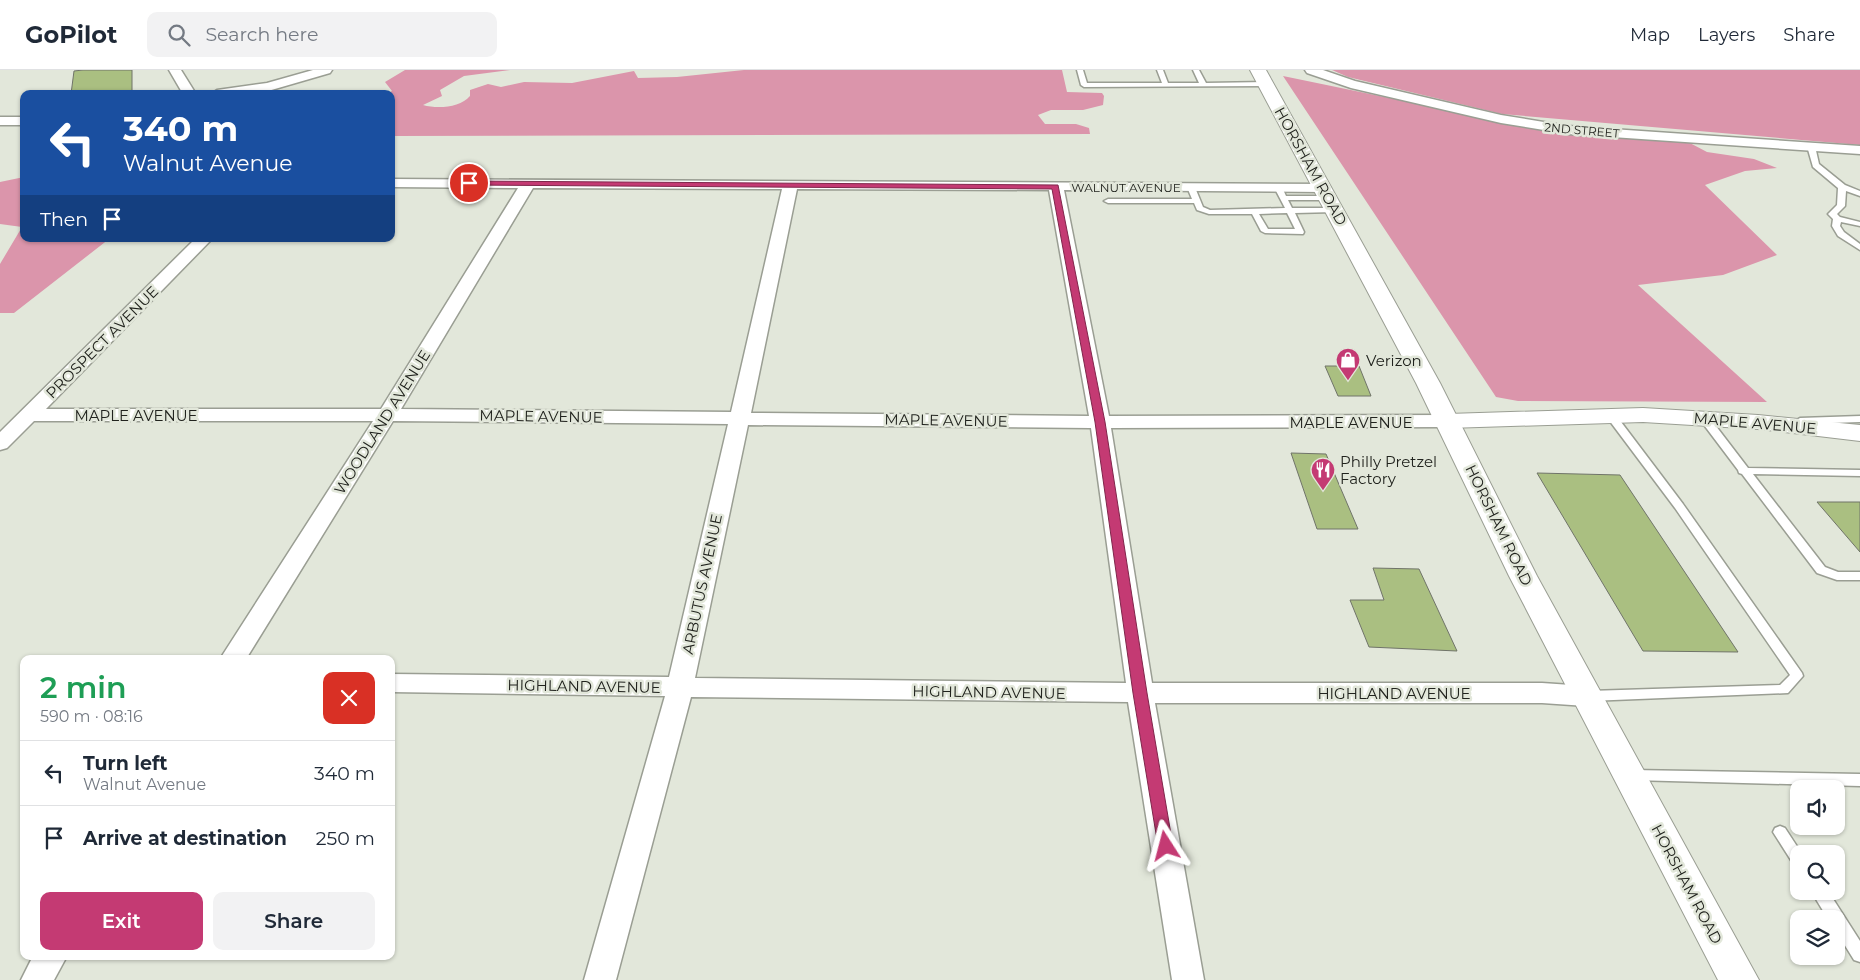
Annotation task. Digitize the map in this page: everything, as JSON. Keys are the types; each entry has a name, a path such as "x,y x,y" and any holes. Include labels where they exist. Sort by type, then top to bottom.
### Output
{"main road":[{"name":"HORSHAM ROAD","path":"1262,77 1448,421 1509,548 1586,696 1739,980"},
{"name":"MAPLE AVENUE","path":"1448,421 1643,415 1758,422 1860,433"}],"street":[{"path":"175,70 188,90"},
{"path":"246,90 268,87 326,70"},
{"name":"2ND STREET","path":"1311,70 1351,84 1526,125 1568,130 1860,150"},
{"path":"0,121 20,121"},
{"name":"WALNUT AVENUE","path":"395,182 1056,187 1194,194 1281,192 1328,198"},
{"name":"WOODLAND AVENUE","path":"237,655 387,415 528,184"},
{"name":"ARBUTUS AVENUE","path":"600,980 680,688 791,184"},
{"path":"1056,187 1100,422 1140,693 1188,980"},
{"name":"PROSPECT AVENUE","path":"0,444 31,415 201,242"},
{"name":"MAPLE AVENUE","path":"31,415 387,415 1100,422 1448,421"},
{"name":"HIGHLAND AVENUE","path":"395,683 1140,693 1542,693 1586,696"},
{"path":"37,980 50,960"}],"lane":[{"path":"1080,70 1084,85 1203,84 1262,77"},
{"path":"1160,70 1166,84"},
{"path":"1196,70 1203,84"},
{"path":"1811,146 1816,165 1842,188 1860,194"},
{"path":"1842,188 1841,206 1832,214 1837,219 1860,224"},
{"path":"1254,211 1265,231 1300,232 1281,192"},
{"path":"1108,200 1194,194 1203,211 1290,211 1328,198"},
{"path":"1837,219 1836,226 1840,234 1860,248"},
{"path":"1586,696 1783,690 1796,676 1679,506 1611,416"},
{"path":"1705,419 1743,471 1821,570 1837,576 1860,576"},
{"path":"1758,422 1860,420"},
{"path":"1743,471 1860,473"},
{"path":"1628,774 1860,780"},
{"path":"1780,832 1790,847"},
{"path":"1825,900 1860,955"}],"shaded area":[{"path":"405,70 510,70 464,76 440,90 442,96 423,105 435,107 460,103 470,96 470,90 488,84 501,87 524,82 572,83 634,71 638,78 677,77 744,70 1062,70 1067,92 1102,93 1104,96 1103,105 1083,110 1051,110 1038,115 1045,124 1076,124 1089,128 1090,134 395,136 395,90 391,90 385,82"},
{"path":"1332,70 1860,70 1860,145 1502,114 1348,77"},
{"path":"1283,76 1558,133 1688,142 1707,152 1754,159 1777,168 1745,171 1705,185 1777,255 1723,275 1638,285 1767,402 1518,401 1496,397"},
{"path":"20,178 20,227 0,224 0,182"},
{"path":"20,230 20,242 105,242 14,313 0,313 0,264"}],"building":[{"path":"132,70 132,90 72,90 74,71"},
{"name":"Verizon","path":"1325,366 1359,366 1371,396 1338,396"},
{"name":"Philly Pretzel Factory","path":"1291,453 1326,454 1358,529 1317,529"},
{"path":"1537,473 1620,475 1738,652 1643,651"},
{"path":"1817,502 1860,502 1860,552"},
{"path":"1373,568 1419,569 1457,651 1369,647 1350,600 1384,600"}],"place":[{"name":"Verizon","path":"1348,381"},
{"name":"Philly Pretzel Factory","path":"1323,491"}],"route":[{"path":"469,183 1056,187 1100,422 1140,693 1166,846"}]}
